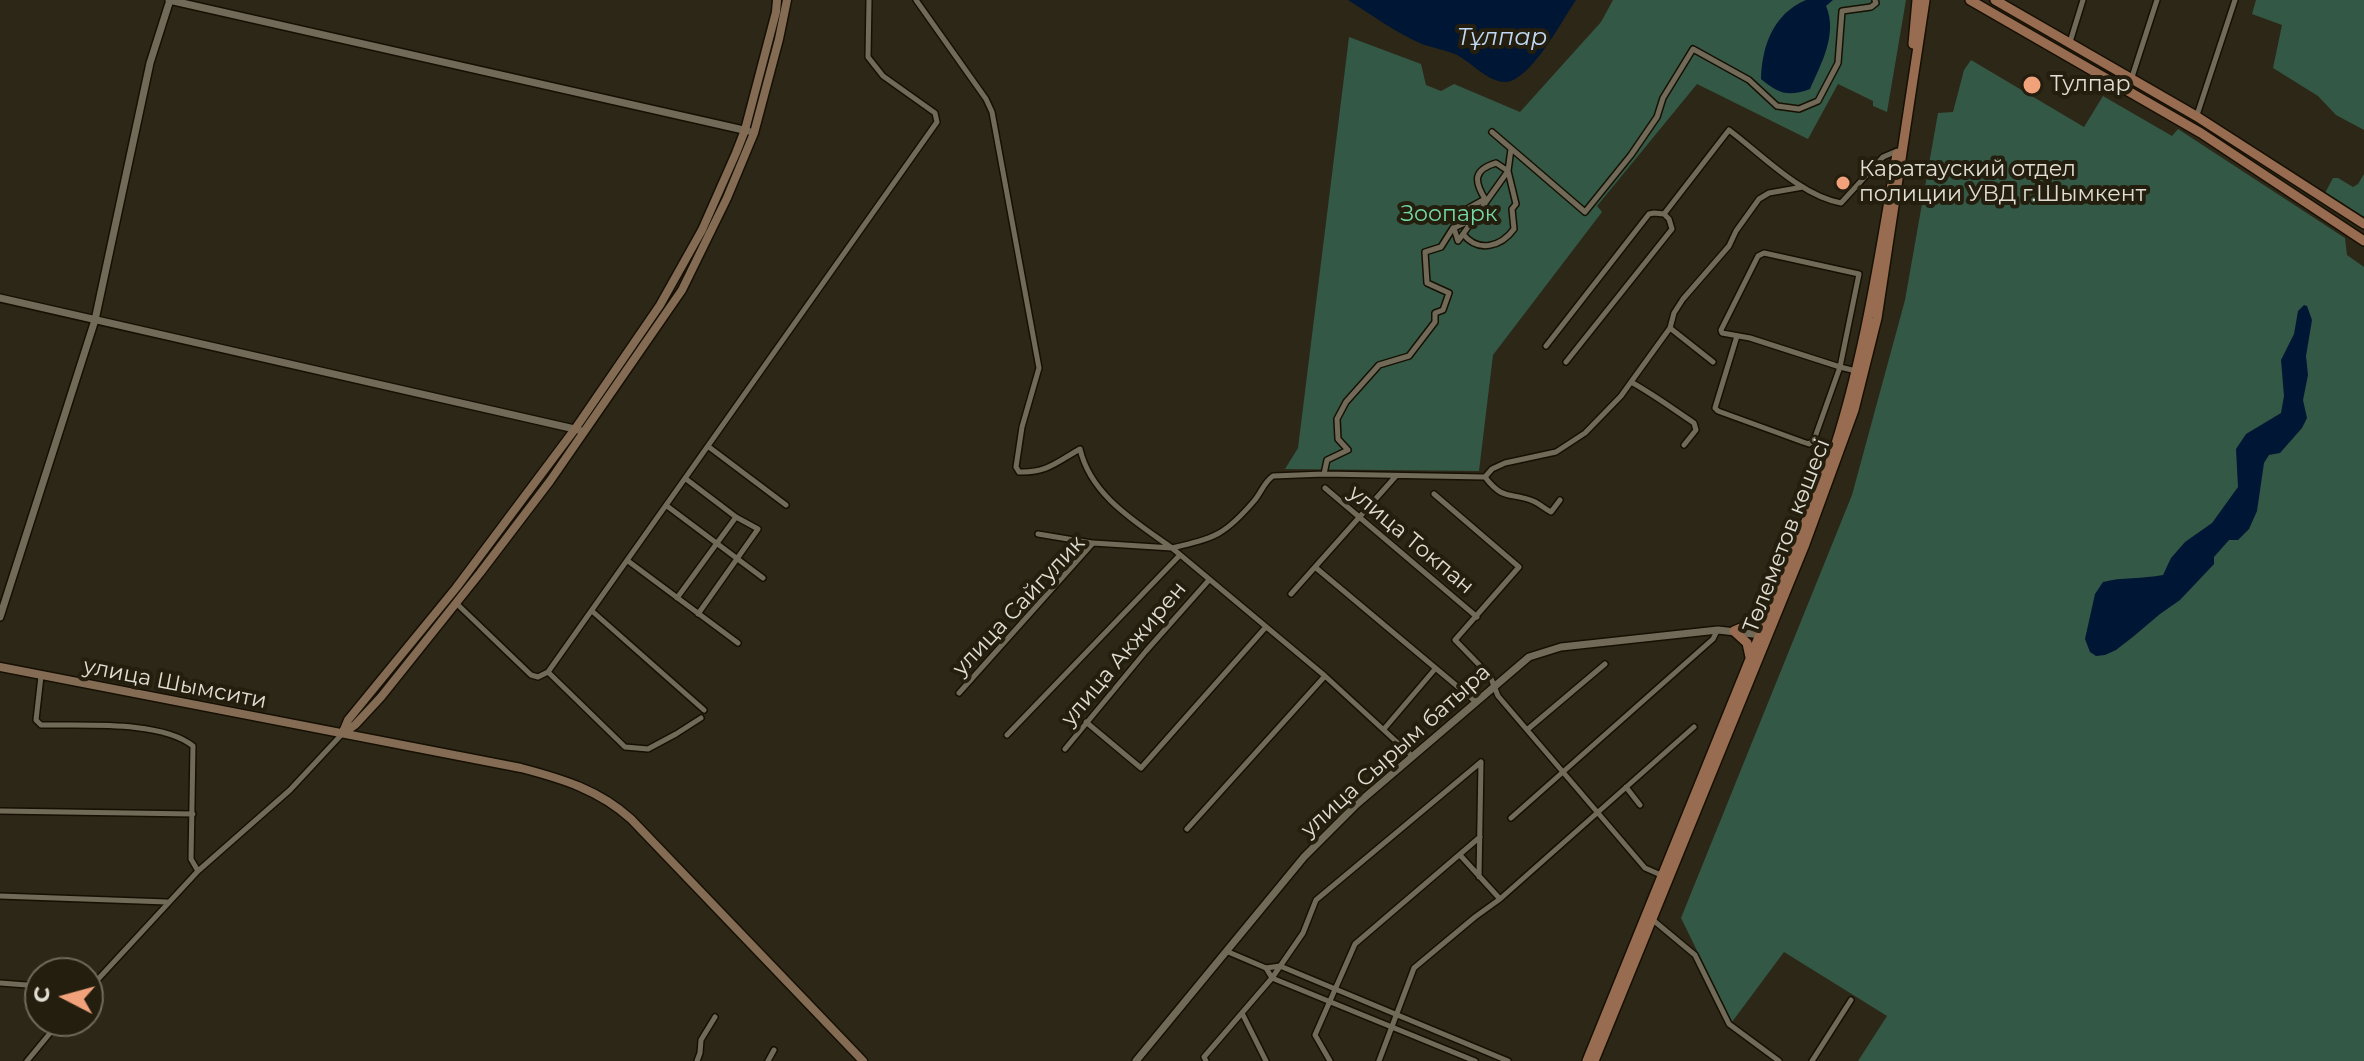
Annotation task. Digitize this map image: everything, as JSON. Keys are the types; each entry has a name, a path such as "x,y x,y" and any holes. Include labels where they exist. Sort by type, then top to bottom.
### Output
{"main road":[{"path":"749,132 777,0"},
{"path":"343,733 355,725 381,697 541,492 660,305 702,230 749,132 779,39 787,0"},
{"name":"Төлеметов көшесі","path":"1594,1061 1662,875 1750,659 1764,635 1771,607 1830,462 1857,371 1876,278 1917,0"},
{"name":"Төлеметов көшесі","path":"1587,1061 1652,919 1764,635 1836,464 1868,363 1887,263 1925,0"},
{"path":"1970,0 2201,133 2364,241"},
{"path":"2001,2 2196,116 2364,224"},
{"path":"2035,38 2041,26"},
{"path":"343,733 348,720 579,430"},
{"path":"1750,659 1747,643 1734,631 1755,622 1771,607"},
{"name":"улица Шымсити","path":"0,667 535,772 580,786 608,800 642,829 863,1061"}],"street":[{"path":"0,617 95,320 150,63 170,0 749,132"},
{"path":"456,603 531,675 538,677 548,672 937,122 935,113 883,76 870,61 867,50 869,0"},
{"path":"916,0 992,112 1039,368 1022,427 1016,467 1019,472 1051,468 1080,449 1083,460 1108,499 1172,548 1325,676 1412,756"},
{"path":"1492,132 1585,212 1657,117 1663,98 1693,49 1749,80 1777,106 1799,109 1818,101 1838,63 1842,11 1871,7 1875,0"},
{"path":"2070,43 2083,0"},
{"path":"2131,78 2157,0"},
{"path":"2196,116 2235,0"},
{"path":"1664,214 1729,130 1803,187 1829,201 1841,203 1883,157 1897,151"},
{"path":"1463,234 1473,244 1484,246 1508,238 1514,229 1512,209 1516,204 1508,171 1511,148"},
{"path":"1324,474 1327,460 1348,450 1338,439 1337,419 1346,402 1379,365 1409,356 1435,322 1435,313 1443,310 1449,293 1427,283 1425,252 1441,247 1454,228 1467,222 1467,209 1485,199 1478,187 1477,177 1484,166 1496,163 1508,171"},
{"path":"1454,228 1458,241 1508,171"},
{"path":"1485,477 1492,469 1505,463 1556,452 1585,433 1621,396 1670,328 1674,313 1683,299 1729,246 1759,199 1769,193 1803,187"},
{"path":"1546,346 1649,214 1664,214 1672,229 1566,362"},
{"path":"1857,371 1722,333 1721,330 1758,256 1764,253 1876,278"},
{"path":"1737,336 1715,408 1809,444 1814,440 1840,367 1859,274"},
{"path":"0,298 579,430"},
{"path":"1670,328 1713,362"},
{"path":"1631,382 1694,423 1696,430 1684,445"},
{"path":"709,447 786,505"},
{"path":"1291,594 1397,475"},
{"path":"1172,548 1204,540 1234,524 1273,476 1485,477 1505,496 1534,501 1546,511 1551,512 1560,500"},
{"path":"686,479 736,517 758,529 698,614"},
{"name":"улица Токпан","path":"1325,488 1477,617"},
{"path":"1434,494 1519,567 1455,640 1490,676 1498,696 1645,868 1662,875"},
{"path":"667,506 763,578"},
{"path":"677,598 736,517"},
{"path":"1038,534 1093,543"},
{"name":"улица Сайгулик","path":"959,693 1093,543 1172,548"},
{"path":"1007,735 1179,556"},
{"path":"628,561 738,643"},
{"path":"1315,567 1477,702"},
{"name":"улица Акжирен","path":"1065,749 1209,580"},
{"path":"592,611 704,710"},
{"path":"1086,722 1141,768 1265,628"},
{"path":"1511,818 1713,639 1718,630"},
{"name":"улица Сырым батыра","path":"1136,1061 1304,857 1357,804 1529,657 1551,649 1718,630 1764,635"},
{"path":"1528,729 1605,664"},
{"path":"1384,729 1435,669"},
{"path":"548,672 625,747 648,749 701,718"},
{"path":"41,676 36,720 41,725 142,727 186,739 193,746 191,859 198,871"},
{"path":"1187,829 1325,676"},
{"path":"1379,1061 1414,968 1500,899 1694,727"},
{"path":"104,972 198,871 290,790 343,733"},
{"path":"1203,1060 1272,978 1303,933 1316,900 1481,762 1479,877"},
{"path":"1626,787 1640,805"},
{"path":"0,811 193,814"},
{"path":"1330,1061 1315,1035 1355,944 1480,837"},
{"path":"1460,855 1500,899"},
{"path":"0,896 168,902"},
{"path":"1652,919 1695,955 1729,1024 1779,1061"},
{"path":"1226,951 1266,968 1280,966 1508,1061"},
{"path":"1266,968 1272,978 1475,1061"},
{"path":"0,983 24,985"},
{"path":"1812,1061 1851,1000"},
{"path":"1242,1013 1266,1061"},
{"path":"697,1061 701,1040 715,1017"},
{"path":"27,1061 47,1037"},
{"path":"768,1061 774,1050"}],"green space":[{"name":"Зоопарк","path":"1613,0 1906,0 1887,112 1873,106 1873,101 1838,84 1808,139 1697,84 1597,206 1602,212 1493,355 1479,471 1285,469 1298,448 1349,37 1421,64 1426,85 1441,91 1454,84 1520,112 1601,22"},
{"path":"2256,0 2364,0 2364,130 2336,115 2318,96 2273,68 2282,25 2252,14"},
{"path":"1971,60 2084,127 2103,96 2172,136 2178,129 2345,238 2347,255 2364,267 2364,1061 1858,1061 1887,1016 1784,952 1732,1022 1681,918 1852,495 1905,300 1938,113 1953,112 1964,70"},
{"path":"2364,174 2364,220 2325,193 2333,178 2353,187"}],"water":[{"name":"Тұлпар","path":"1348,0 1576,0 1530,67 1520,76 1504,82 1490,78 1457,55 1403,35"},
{"path":"1806,0 1833,0 1826,6 1830,27 1827,49 1810,89 1784,93 1761,79 1764,55 1778,22"},
{"path":"2304,305 2312,320 2303,400 2307,418 2280,453 2269,455 2264,463 2257,511 2249,529 2238,540 2229,540 2214,557 2214,564 2180,600 2116,650 2096,656 2090,652 2085,639 2095,594 2103,582 2163,575 2171,558 2185,542 2212,523 2238,487 2236,449 2246,434 2281,413 2284,396 2281,360 2294,334 2298,311"}],"place":[{"name":"Тулпар","path":"2032,85"},
{"name":"Каратауский отдел полиции УВД г.Шымкент","path":"1843,183"}]}
